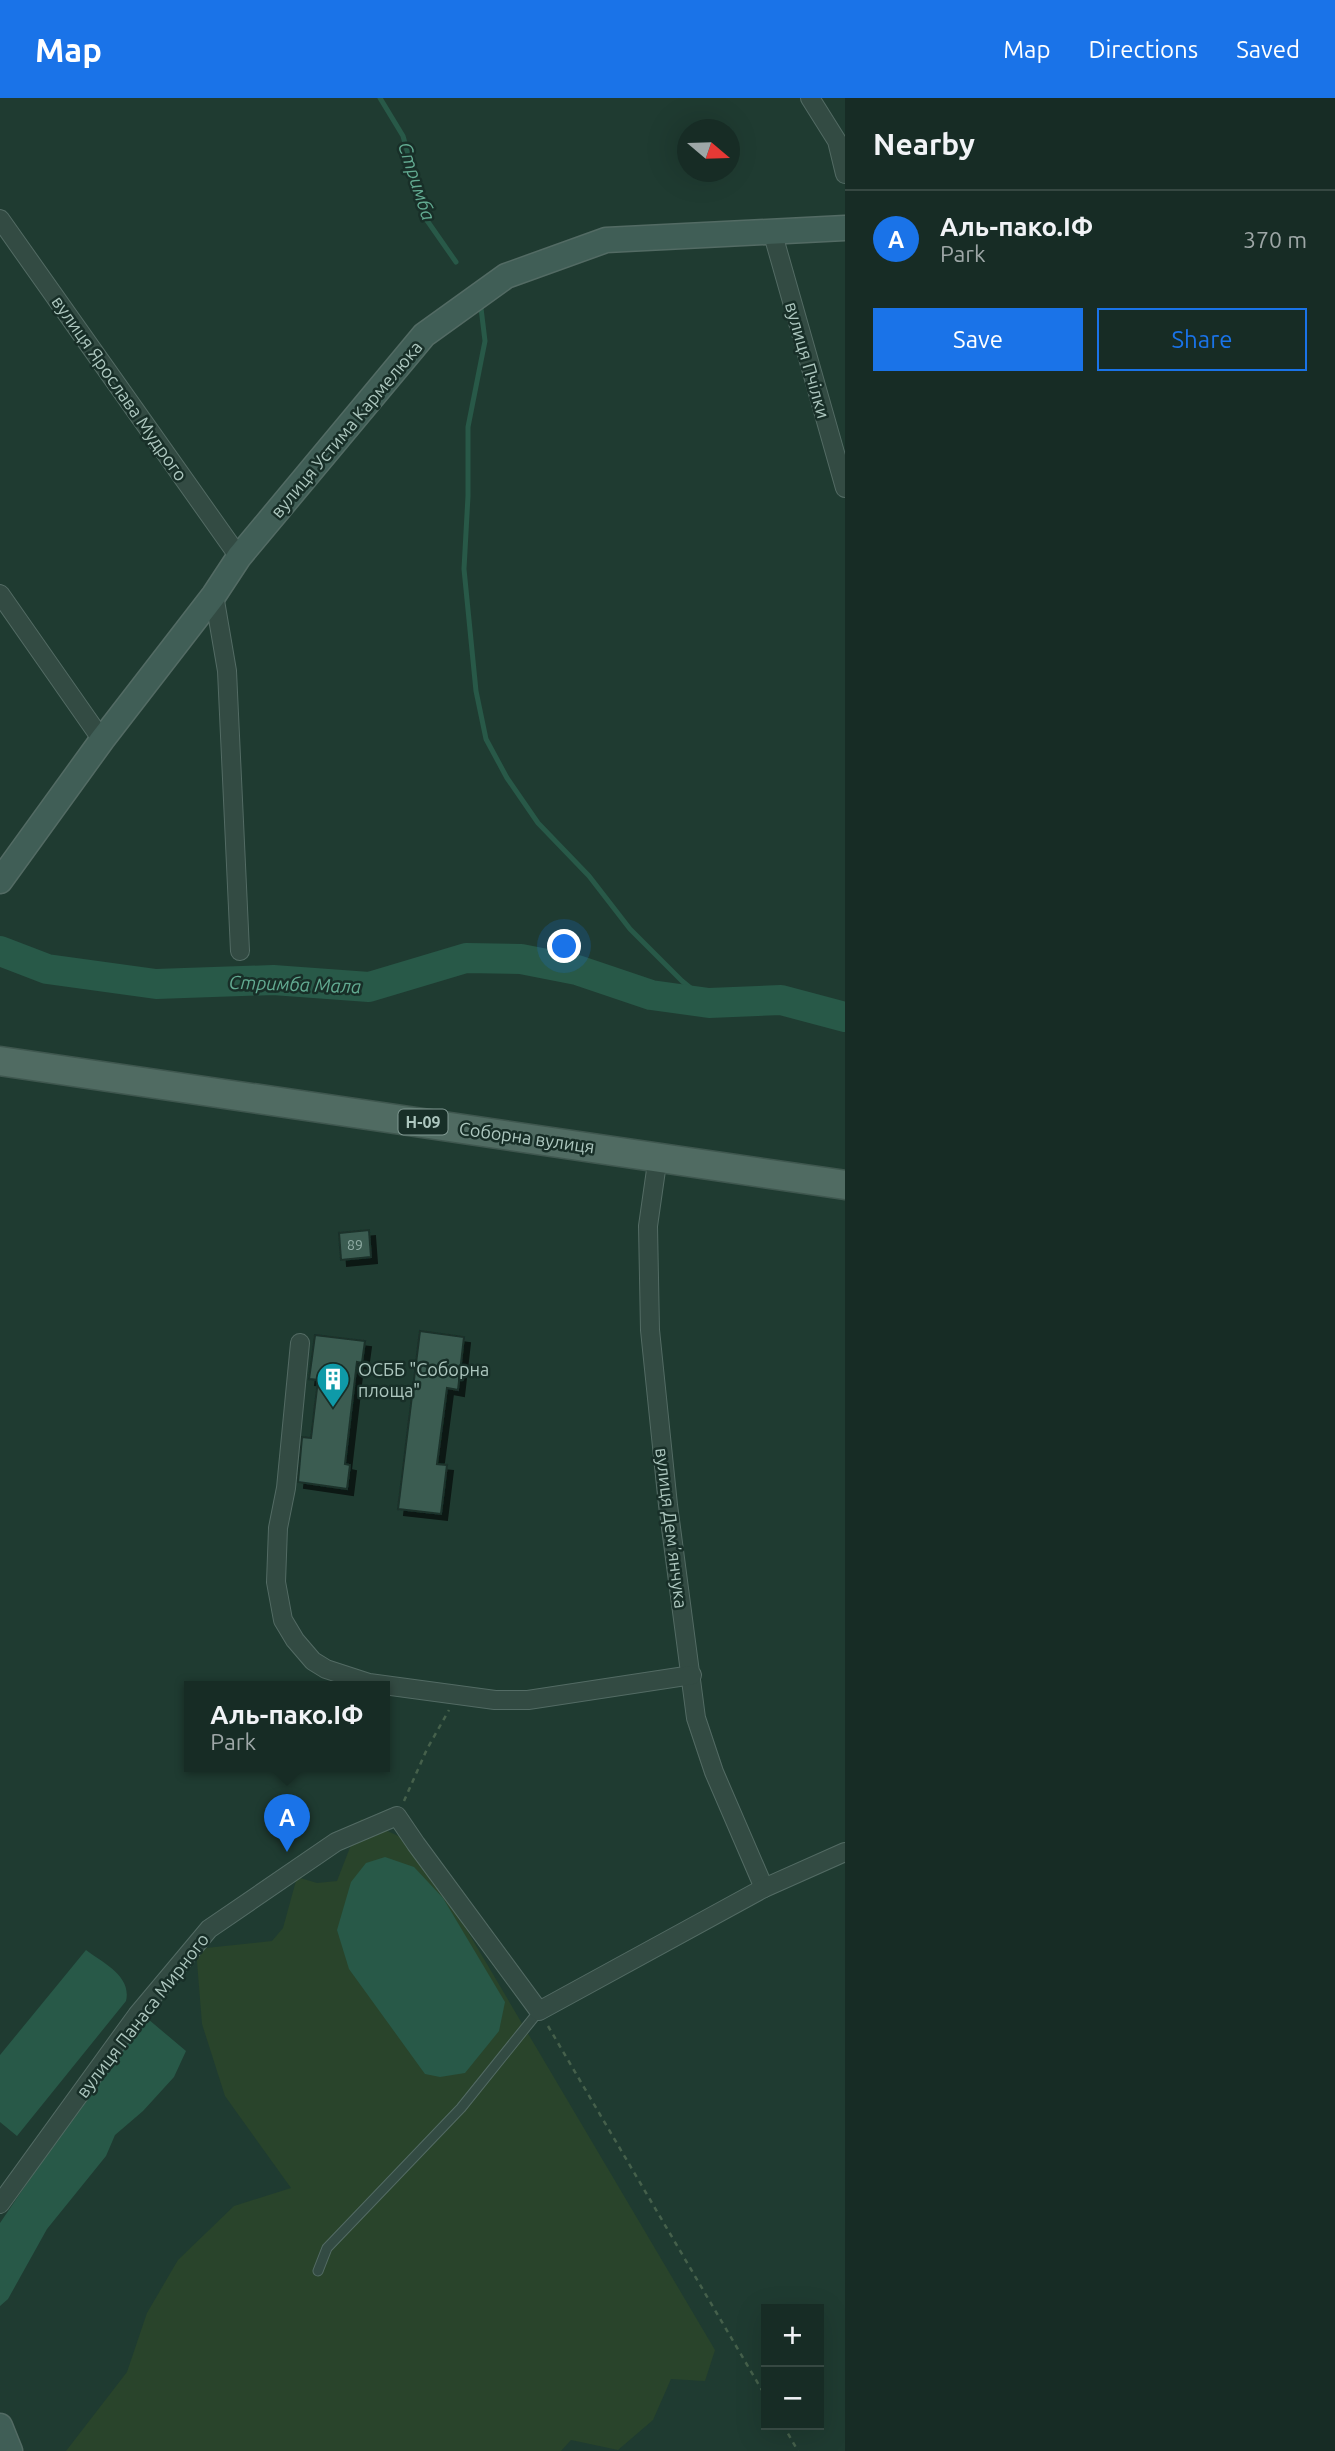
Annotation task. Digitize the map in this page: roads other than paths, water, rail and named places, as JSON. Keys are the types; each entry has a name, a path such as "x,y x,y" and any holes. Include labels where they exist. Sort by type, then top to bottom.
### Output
{"main road":[{"name":"Соборна вулиця","path":"0,1061 845,1185"}],"street":[{"path":"810,98 837,141 845,174"},
{"name":"вулиця Ярослава Мудрого","path":"0,219 239,557"},
{"name":"вулиця Устима Кармелюка","path":"0,881 214,595 239,557 424,335 506,276 606,240 845,228"},
{"name":"вулиця Пчілки","path":"772,231 845,488"},
{"path":"0,594 103,740"},
{"path":"214,595 227,671 240,951"},
{"name":"вулиця Демʼянчука","path":"658,1156 648,1226 650,1330 668,1504 696,1718 714,1772 764,1888"},
{"path":"300,1343 286,1488 278,1528 276,1582 283,1620 295,1640 313,1661 363,1681"},
{"path":"390,1686 495,1700 528,1700 692,1675"},
{"name":"вулиця Панаса Мирного","path":"0,2204 137,2015 209,1929 336,1842 397,1816 540,2011"},
{"path":"540,2011 764,1888 845,1852"},
{"path":"0,2426 10,2451"}],"lane":[{"path":"318,2272 327,2248 461,2108 540,2011"}],"waterway":[{"name":"Стримба","path":"380,98 403,136 426,219 456,262"},
{"path":"481,308 485,341 468,427 464,569 476,691 486,739 507,778 538,823 589,876 630,929 682,981 709,1003"},
{"name":"Стримба Мала","path":"0,951 47,969 156,984 273,980 369,987 466,958 521,959 577,970 651,995 709,1003 781,1000 845,1017"}],"place":[{"name":"ОСББ \"Соборна площа\"","path":"333,1409"},
{"name":"Аль-пако.ІФ","path":"287,1852"}]}
